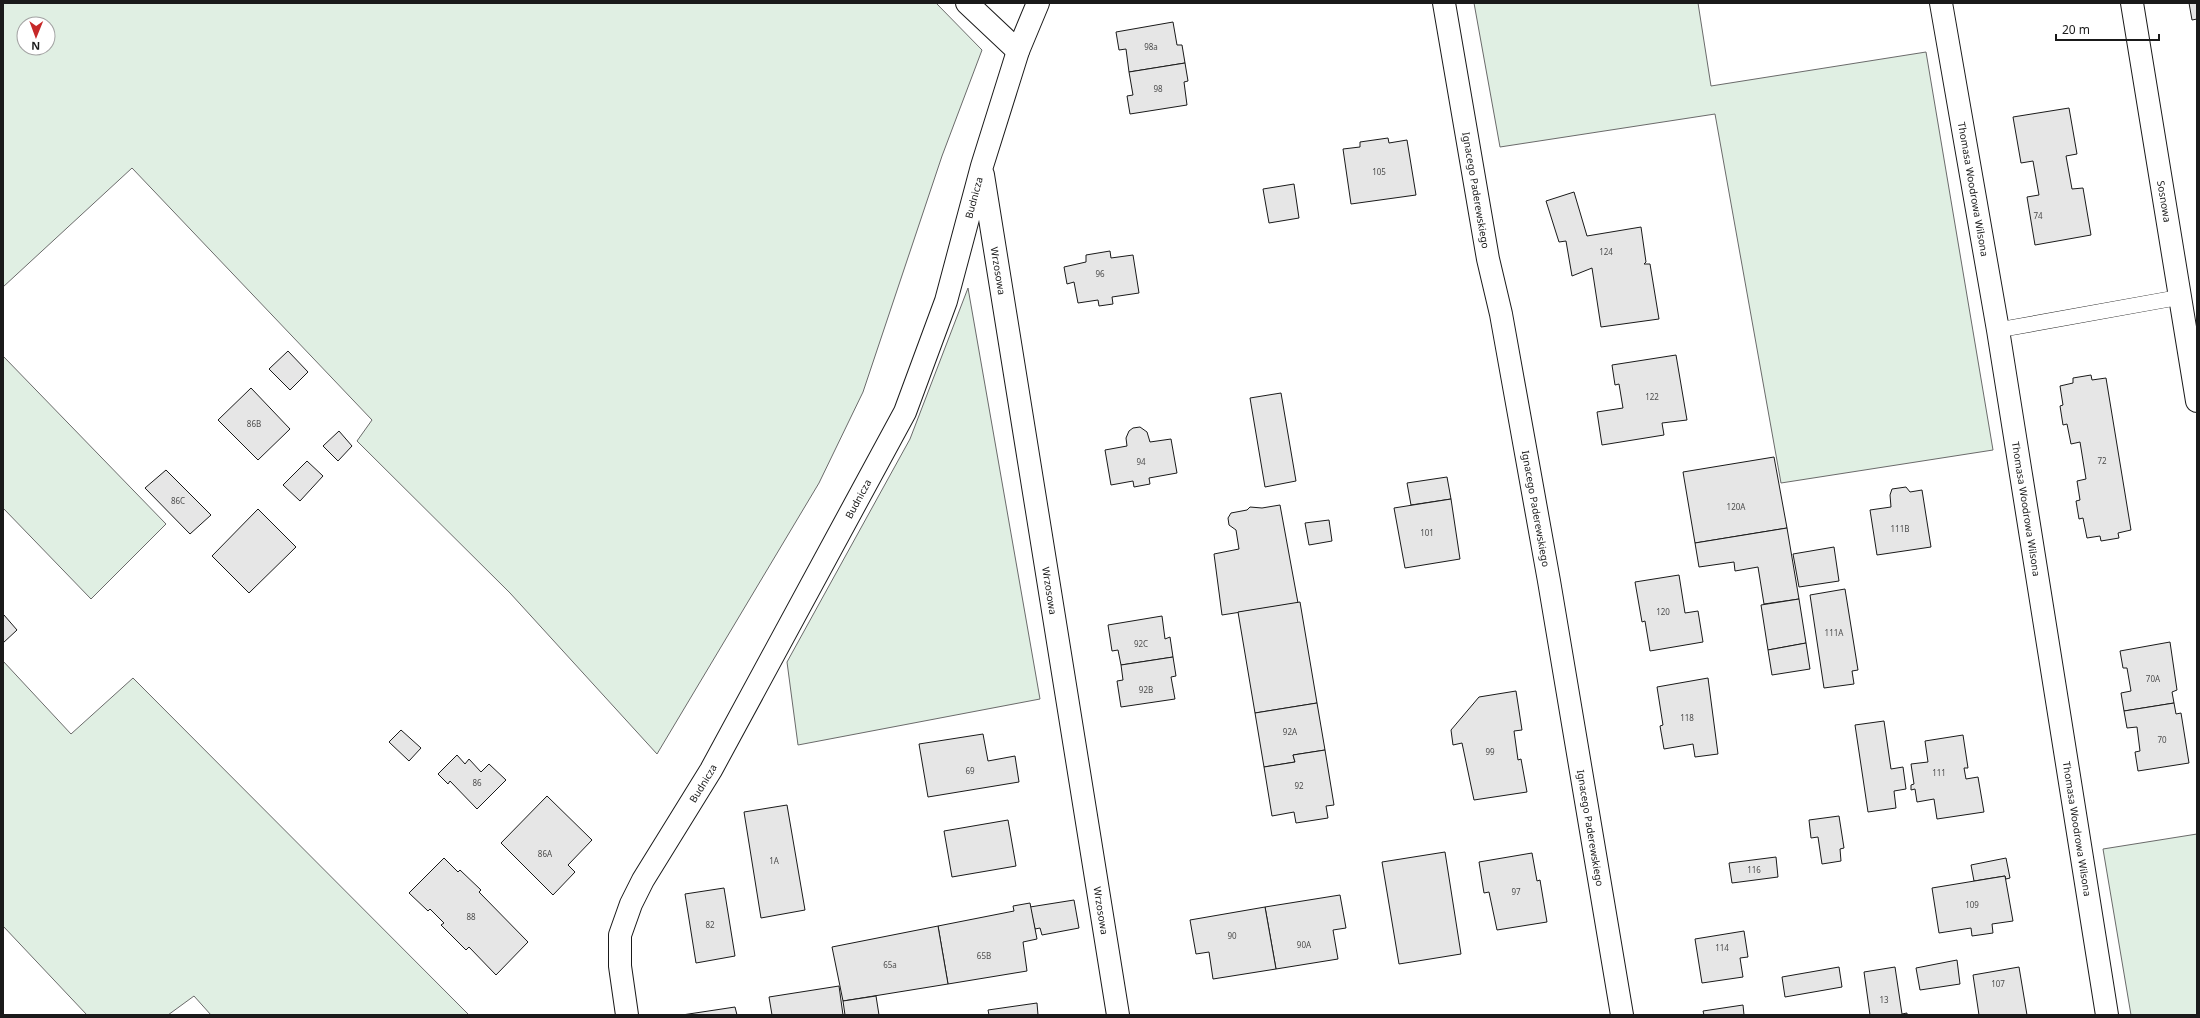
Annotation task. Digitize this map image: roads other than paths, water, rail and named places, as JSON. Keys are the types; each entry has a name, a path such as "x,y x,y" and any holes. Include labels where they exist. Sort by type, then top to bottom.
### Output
{"street":[{"path":"967,3 1018,50"},
{"name":"Budnicza","path":"627,1015 620,966 620,935 642,880 711,770 905,412 946,301 982,166 1018,50 1038,3"},
{"name":"Ignacego Paderewskiego","path":"1444,3 1486,244 1501,314 1549,581 1622,1015"},
{"name":"Thomasa Woodrowa Wilsona","path":"1941,3 1998,330 2108,1015"},
{"name":"Sosnowa","path":"2132,3 2197,401"},
{"name":"Wrzosowa","path":"982,166 1118,1015"}],"lane":[{"path":"1998,330 2181,297"}]}
